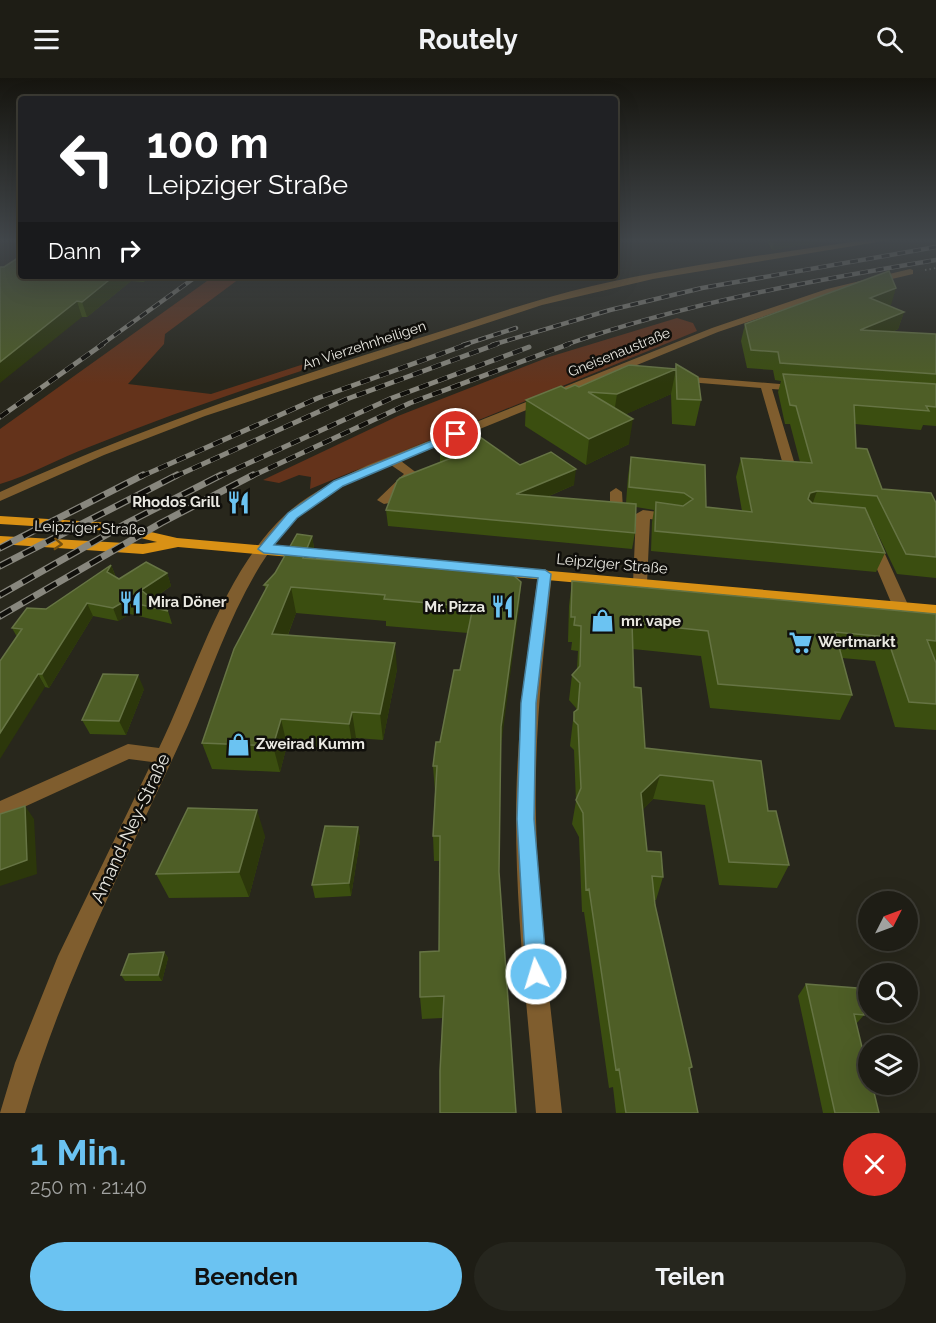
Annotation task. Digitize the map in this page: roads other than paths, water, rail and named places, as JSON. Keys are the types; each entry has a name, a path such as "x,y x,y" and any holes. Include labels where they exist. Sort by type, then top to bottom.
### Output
{"main road":[{"name":"Leipziger Straße","path":"0,520 112,527 177,542 936,610"},
{"name":"Leipziger Straße","path":"0,540 143,549 177,542"}],"street":[{"name":"An Vierzehnheiligen","path":"0,497 70,463 158,429 356,361 563,296 605,287"},
{"name":"Gneisenaustraße","path":"264,549 281,526 312,501 339,484 392,460 715,330 846,287"},
{"path":"605,373 639,376"},
{"path":"672,378 811,388"},
{"path":"765,385 790,468"},
{"path":"384,500 412,474 392,460"},
{"path":"616,492 617,512 679,519"},
{"path":"640,583 643,514"},
{"path":"868,530 901,607"},
{"name":"Amand-Ney-Straße","path":"12,1113 56,987 232,605 264,549"},
{"path":"545,574 529,703 526,819 532,928 549,1113"},
{"path":"0,810 128,751 164,756"}],"railway":[{"path":"101,345 181,287"},
{"path":"492,345 610,310 706,287"},
{"path":"565,345 656,317 784,287"},
{"path":"463,345 516,328"},
{"path":"0,417 103,344"},
{"path":"140,477 318,398 468,344"},
{"path":"174,477 347,399 497,344"},
{"path":"250,477 410,403 569,344"},
{"path":"218,477 392,398 529,347"},
{"path":"0,548 143,475"},
{"path":"0,566 177,475"},
{"path":"0,595 127,523 221,475"},
{"path":"0,616 161,523 253,475"}],"place":[{"name":"Rhodos Grill","path":"238,502"},
{"name":"Mira Döner","path":"130,602"},
{"name":"Mr. Pizza","path":"503,607"},
{"name":"mr. vape","path":"603,621"},
{"name":"Wertmarkt","path":"800,642"},
{"name":"Zweirad Kumm","path":"238,744"}]}
